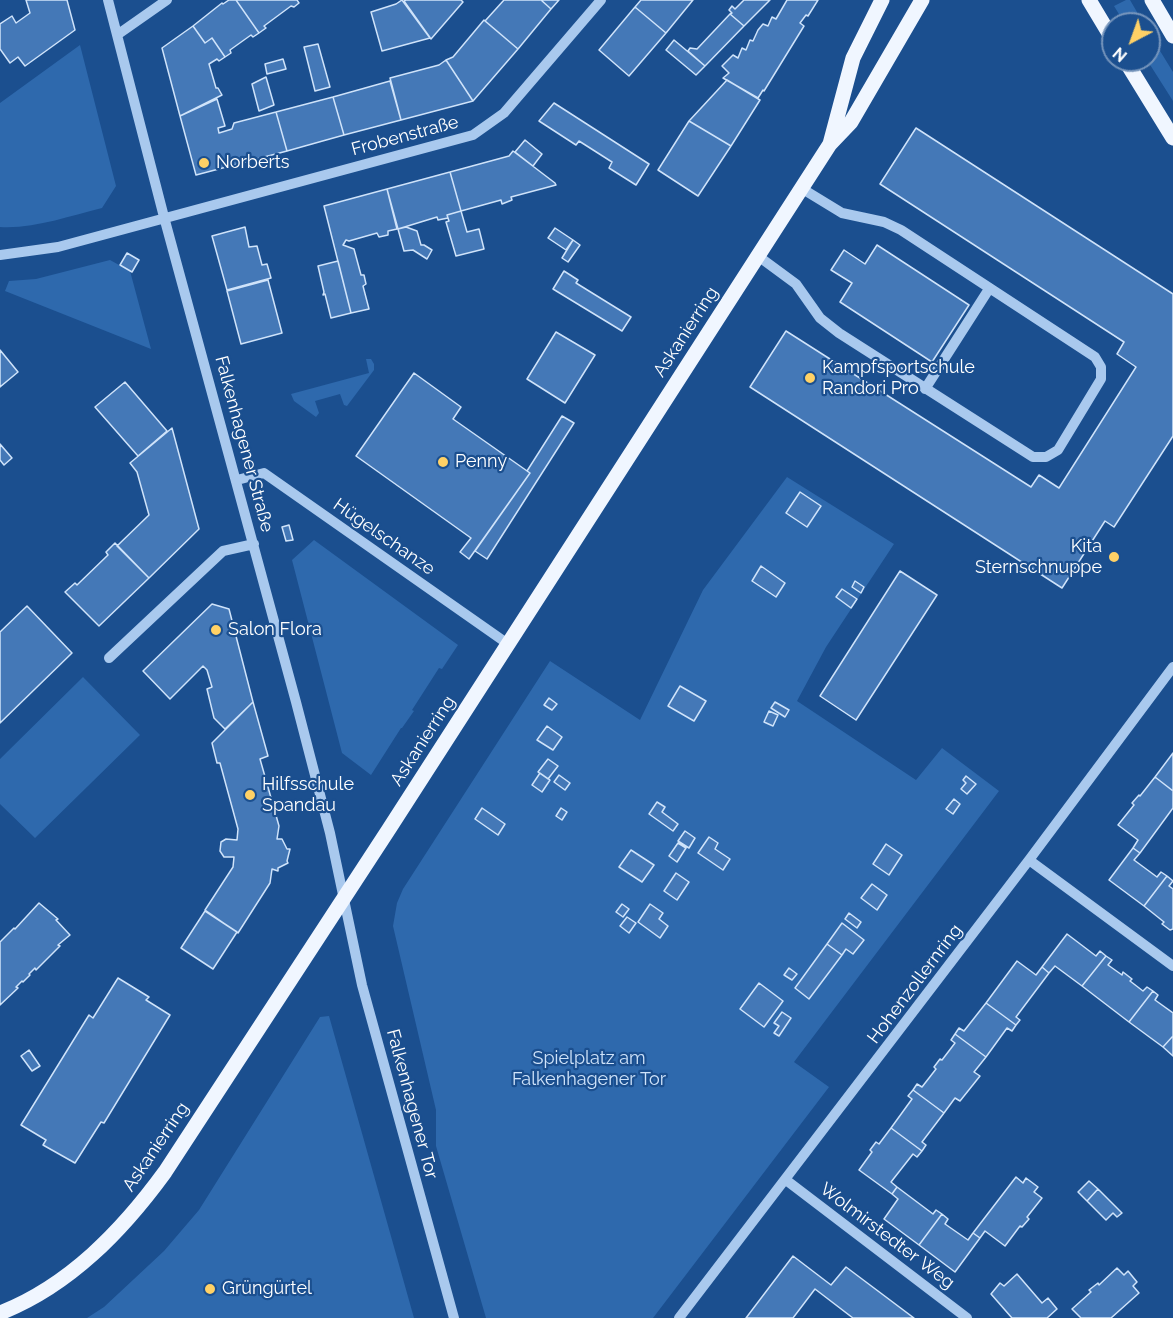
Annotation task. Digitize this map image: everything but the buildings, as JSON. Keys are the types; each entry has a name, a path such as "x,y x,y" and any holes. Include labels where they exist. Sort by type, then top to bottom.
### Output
{"main road":[{"name":"Askanierring","path":"830,144 853,58 882,0"},
{"name":"Askanierring","path":"0,1313 56,1283 114,1236 165,1172 801,188 830,144 851,122 922,0"},
{"path":"1089,0 1101,20"},
{"path":"1152,0 1173,36"},
{"path":"1132,72 1173,138"}],"street":[{"name":"Falkenhagener Straße","path":"108,0 164,217 299,713 330,832 344,898"},
{"path":"117,35 167,0"},
{"name":"Frobenstraße","path":"164,217 473,135 504,113 601,0"},
{"path":"758,256 796,284 820,318 839,333 1033,457 1046,457 1058,450 1101,379 1101,367 1095,357 901,230 884,222 842,213 801,188"},
{"path":"0,255 58,247 164,217"},
{"path":"925,388 989,289"},
{"name":"Hügelschanze","path":"237,480 264,473 508,644"},
{"path":"109,658 223,552 254,544"},
{"name":"Hohenzollernring","path":"679,1318 1029,860 1173,667"},
{"path":"1029,860 1173,966"},
{"name":"Falkenhagener Tor","path":"344,898 362,985 454,1318"},
{"name":"Wolmirstedter Weg","path":"786,1180 967,1318"}],"green space":[{"path":"1130,0 1137,12 1118,12 1114,6"},
{"path":"80,45 116,186 102,208 39,224 0,227 0,103"},
{"path":"1161,52 1173,72 1173,101 1155,72 1161,72"},
{"path":"110,260 130,271 151,349 5,291 9,281 36,279"},
{"path":"366,359 371,359 374,370 347,406 344,405 340,394 315,401 319,413 316,417 294,401 291,394 369,373"},
{"name":"Spielplatz am Falkenhagener Tor","path":"787,477 894,544 826,647 797,701 916,780 942,748 999,791 794,1062 829,1087 653,1318 486,1318 436,1146 436,1110 393,926 397,903 403,889 550,661 640,720 703,590"},
{"path":"314,540 458,645 442,669 439,668 412,710 414,711 371,775 342,753 292,560"},
{"path":"83,677 140,735 35,838 0,804 0,759"},
{"path":"329,1016 414,1318 87,1318 104,1307 164,1251 199,1210 320,1017"}],"place":[{"name":"Norberts","path":"204,163"},
{"name":"Kampfsportschule Randori Pro","path":"810,378"},
{"name":"Penny","path":"443,462"},
{"name":"Kita Sternschnuppe","path":"1114,557"},
{"name":"Salon Flora","path":"216,630"},
{"name":"Hilfsschule Spandau","path":"250,795"},
{"name":"Grüngürtel","path":"210,1289"}]}
